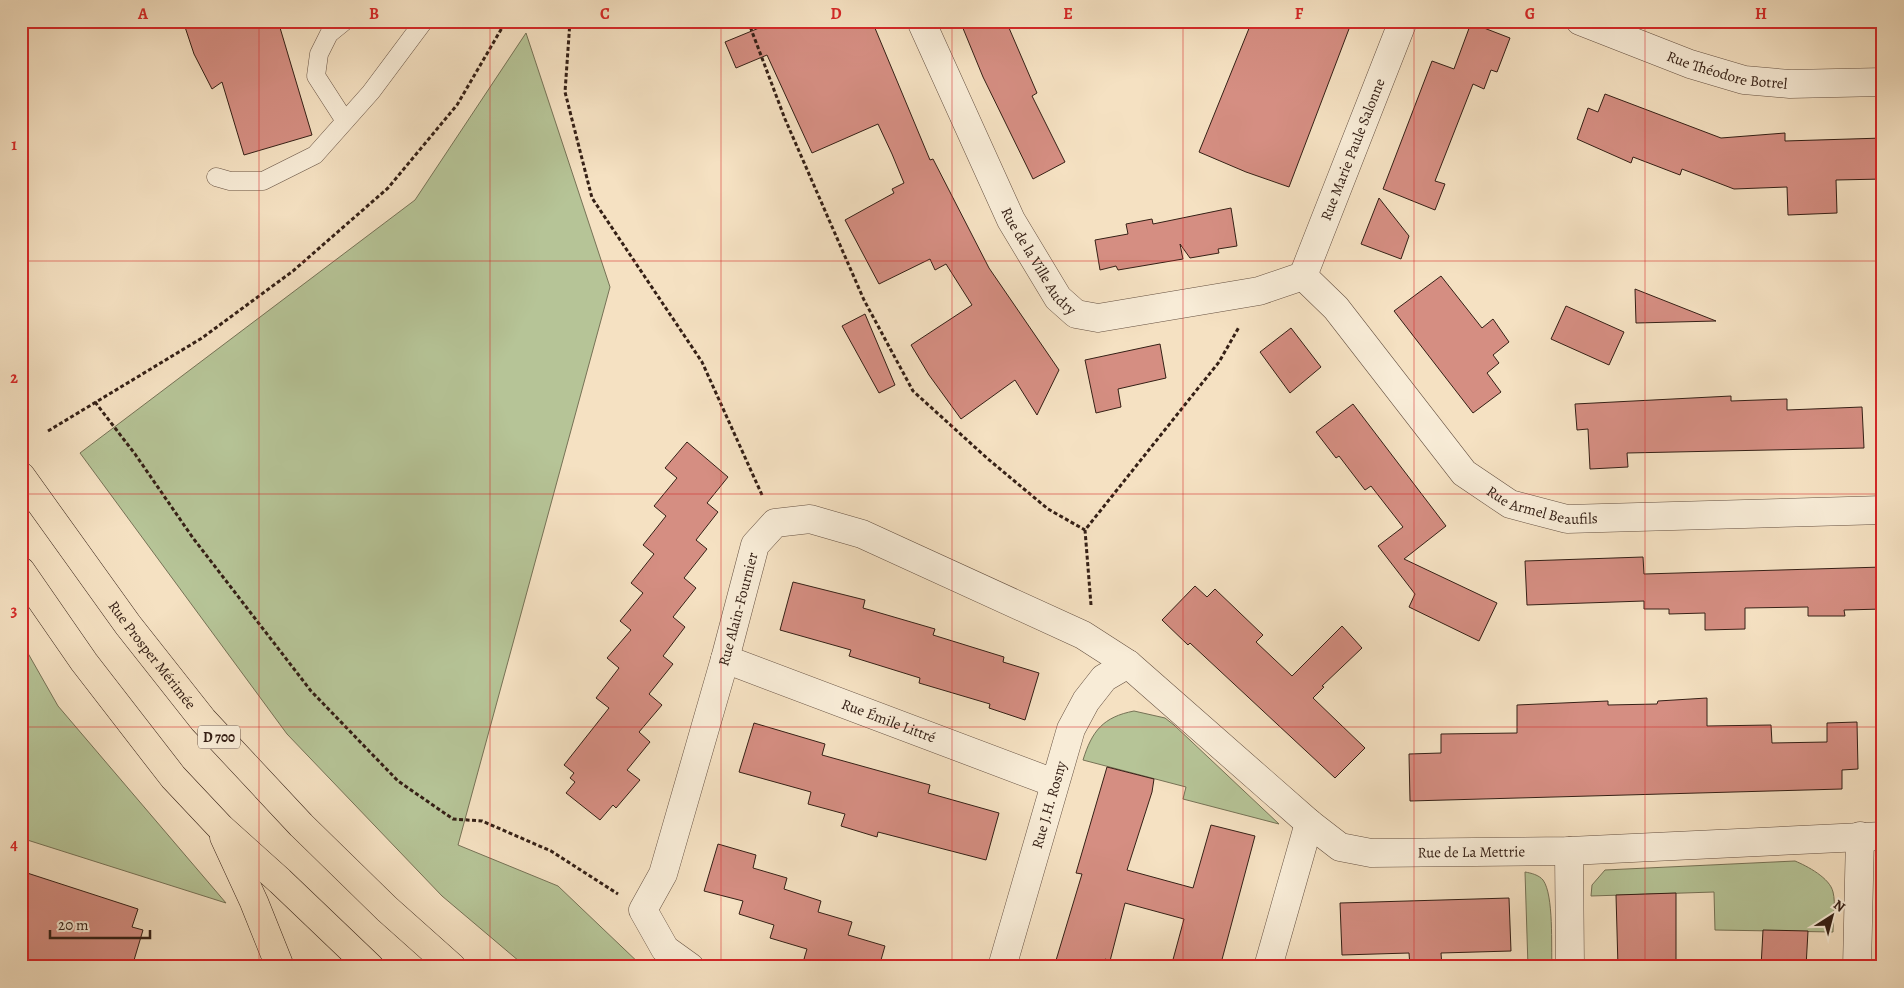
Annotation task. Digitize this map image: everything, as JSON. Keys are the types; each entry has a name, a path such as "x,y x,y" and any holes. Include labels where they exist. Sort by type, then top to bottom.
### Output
{"main road":[{"name":"Rue Prosper Mérimée","path":"21,476 128,625 203,720 301,825 387,909 452,967"},
{"path":"21,571 101,685 173,777 220,828 280,881 370,967"},
{"path":"220,828 254,902 280,967"}],"street":[{"name":"Rue de la Ville Audry","path":"921,21 1011,220 1058,298 1076,314 1098,318 1259,291 1303,276"},
{"name":"Rue Marie Paule Salonne","path":"1303,276 1403,21"},
{"name":"Rue Théodore Botrel","path":"1580,21 1690,64 1744,80 1790,84 1883,82"},
{"name":"Rue Armel Beaufils","path":"1303,276 1336,308 1464,473 1510,504 1567,519 1883,510"},
{"path":"775,523 810,519 862,534 1083,635 1128,664"},
{"name":"Rue Alain-Fournier","path":"643,910 663,874 725,658 755,545 775,523"},
{"name":"Rue Émile Littré","path":"725,658 1054,783"},
{"name":"Rue J.H. Rosny","path":"1002,967 1071,729 1086,701 1104,678 1128,664"},
{"name":"Rue de La Mettrie","path":"1128,664 1340,848 1371,853 1569,851 1871,836"},
{"path":"1268,967 1309,823"},
{"path":"1857,967 1871,836"},
{"path":"1569,851 1570,967"},
{"path":"643,910 665,950 690,967"}],"lane":[{"path":"345,21 329,34 319,54 316,76 345,121"},
{"path":"216,177 230,181 263,180 315,155 371,92 424,21"}],"path":[{"path":"48,431 202,338 293,271 388,188 457,105 506,21"},
{"path":"570,21 565,92 592,198 702,362 775,523"},
{"path":"748,21 785,119 864,300 913,391 988,459 1048,509 1085,530"},
{"path":"1083,635 1091,615 1085,530 1219,362 1259,291"},
{"path":"95,402 135,454 193,538 311,691 398,781 453,819 482,821 551,851 643,910"}],"green space":[{"path":"526,33 610,287 458,845 558,886 643,967 526,967 442,896 287,734 80,453 415,200"},
{"path":"21,641 58,706 226,903 21,838"},
{"path":"1134,711 1165,718 1174,725 1279,824 1183,799 1186,787 1083,760 1090,741 1100,727 1114,717"},
{"path":"1795,861 1823,877 1831,887 1834,901 1833,932 1715,930 1714,892 1591,896 1592,885 1605,870"},
{"path":"1525,872 1539,877 1547,887 1552,935 1552,967 1528,967"}],"building":[{"path":"183,21 278,21 312,135 244,155 222,82 212,89 194,54"},
{"path":"756,21 872,21 930,160 933,159 989,268 1059,370 1037,415 1015,380 961,419 929,375 911,345 972,305 946,264 935,270 930,259 879,284 845,220 894,193 892,189 904,183 878,124 812,153 767,55 736,68 725,42 759,28"},
{"path":"960,21 1006,21 1037,93 1032,96 1065,162 1033,179 983,77"},
{"path":"1252,21 1352,21 1289,187 1246,172 1199,152"},
{"path":"1471,23 1510,38 1497,72 1491,70 1484,89 1473,84 1435,181 1445,184 1435,210 1383,189 1432,61 1454,69"},
{"path":"1605,94 1721,138 1785,133 1785,141 1883,138 1883,179 1836,180 1837,213 1788,215 1787,187 1734,189 1682,169 1680,175 1633,157 1631,163 1577,139 1588,108 1598,112"},
{"path":"1379,198 1409,236 1401,259 1361,244"},
{"path":"1231,208 1237,246 1218,249 1219,253 1190,258 1180,244 1183,259 1118,270 1116,266 1100,270 1095,240 1128,234 1126,224 1152,219 1153,224"},
{"path":"1441,276 1482,328 1493,319 1509,342 1493,355 1499,363 1487,373 1501,392 1473,413 1394,311"},
{"path":"1635,289 1716,321 1636,323"},
{"path":"1566,306 1624,332 1609,365 1551,339"},
{"path":"865,314 895,385 879,393 842,326"},
{"path":"1291,328 1321,367 1290,393 1260,352"},
{"path":"1160,344 1166,378 1118,389 1121,407 1096,413 1085,360"},
{"path":"1731,396 1731,401 1787,399 1787,410 1862,407 1864,448 1627,453 1628,467 1590,469 1588,429 1577,430 1575,404"},
{"path":"1353,404 1446,526 1404,559 1497,603 1479,641 1409,607 1415,594 1378,546 1403,527 1371,486 1365,490 1339,456 1336,458 1316,432"},
{"path":"687,442 728,477 707,503 718,512 696,540 707,549 684,578 696,588 673,617 685,627 663,656 673,664 649,694 662,705 639,732 650,742 627,770 640,780 616,808 613,805 600,820 566,793 575,782 570,778 574,773 564,765 609,708 596,698 619,668 607,658 631,630 620,621 643,593 631,583 654,554 643,545 666,516 654,506 677,478 665,468"},
{"path":"1643,557 1644,574 1883,567 1883,609 1844,610 1845,616 1808,616 1808,607 1745,608 1745,629 1705,630 1705,613 1669,614 1669,609 1644,609 1644,601 1527,605 1525,561"},
{"path":"793,582 865,600 863,608 935,629 933,635 1004,657 1003,662 1039,673 1025,720 989,708 990,704 919,683 920,678 849,656 851,650 780,630"},
{"path":"1195,586 1207,597 1215,589 1263,635 1256,642 1292,676 1342,626 1362,648 1322,686 1324,687 1313,698 1365,748 1335,778 1190,643 1188,645 1162,620"},
{"path":"1707,698 1707,726 1771,725 1772,743 1827,742 1827,723 1857,722 1858,769 1842,770 1842,789 1410,801 1409,754 1441,753 1441,734 1517,733 1517,705 1608,701 1608,705 1657,704 1658,701"},
{"path":"754,723 825,744 822,755 930,785 928,793 999,813 986,860 878,832 877,837 841,826 845,814 808,804 811,792 739,772"},
{"path":"1107,767 1154,779 1152,792 1127,870 1193,888 1211,825 1255,836 1220,967 1171,967 1184,919 1125,903 1110,961 1105,959 1103,967 1054,967 1082,874 1076,873"},
{"path":"718,844 756,855 753,868 787,878 784,889 821,901 818,912 852,922 848,935 885,946 879,967 827,967 804,959 807,949 770,938 774,925 739,914 743,901 704,891"},
{"path":"21,871 138,909 132,927 143,930 132,967 21,967"},
{"path":"1676,893 1676,967 1618,967 1616,895"},
{"path":"1509,898 1511,951 1441,953 1442,967 1410,967 1409,953 1342,955 1340,903"},
{"path":"1763,930 1808,931 1806,967 1761,967"}]}
